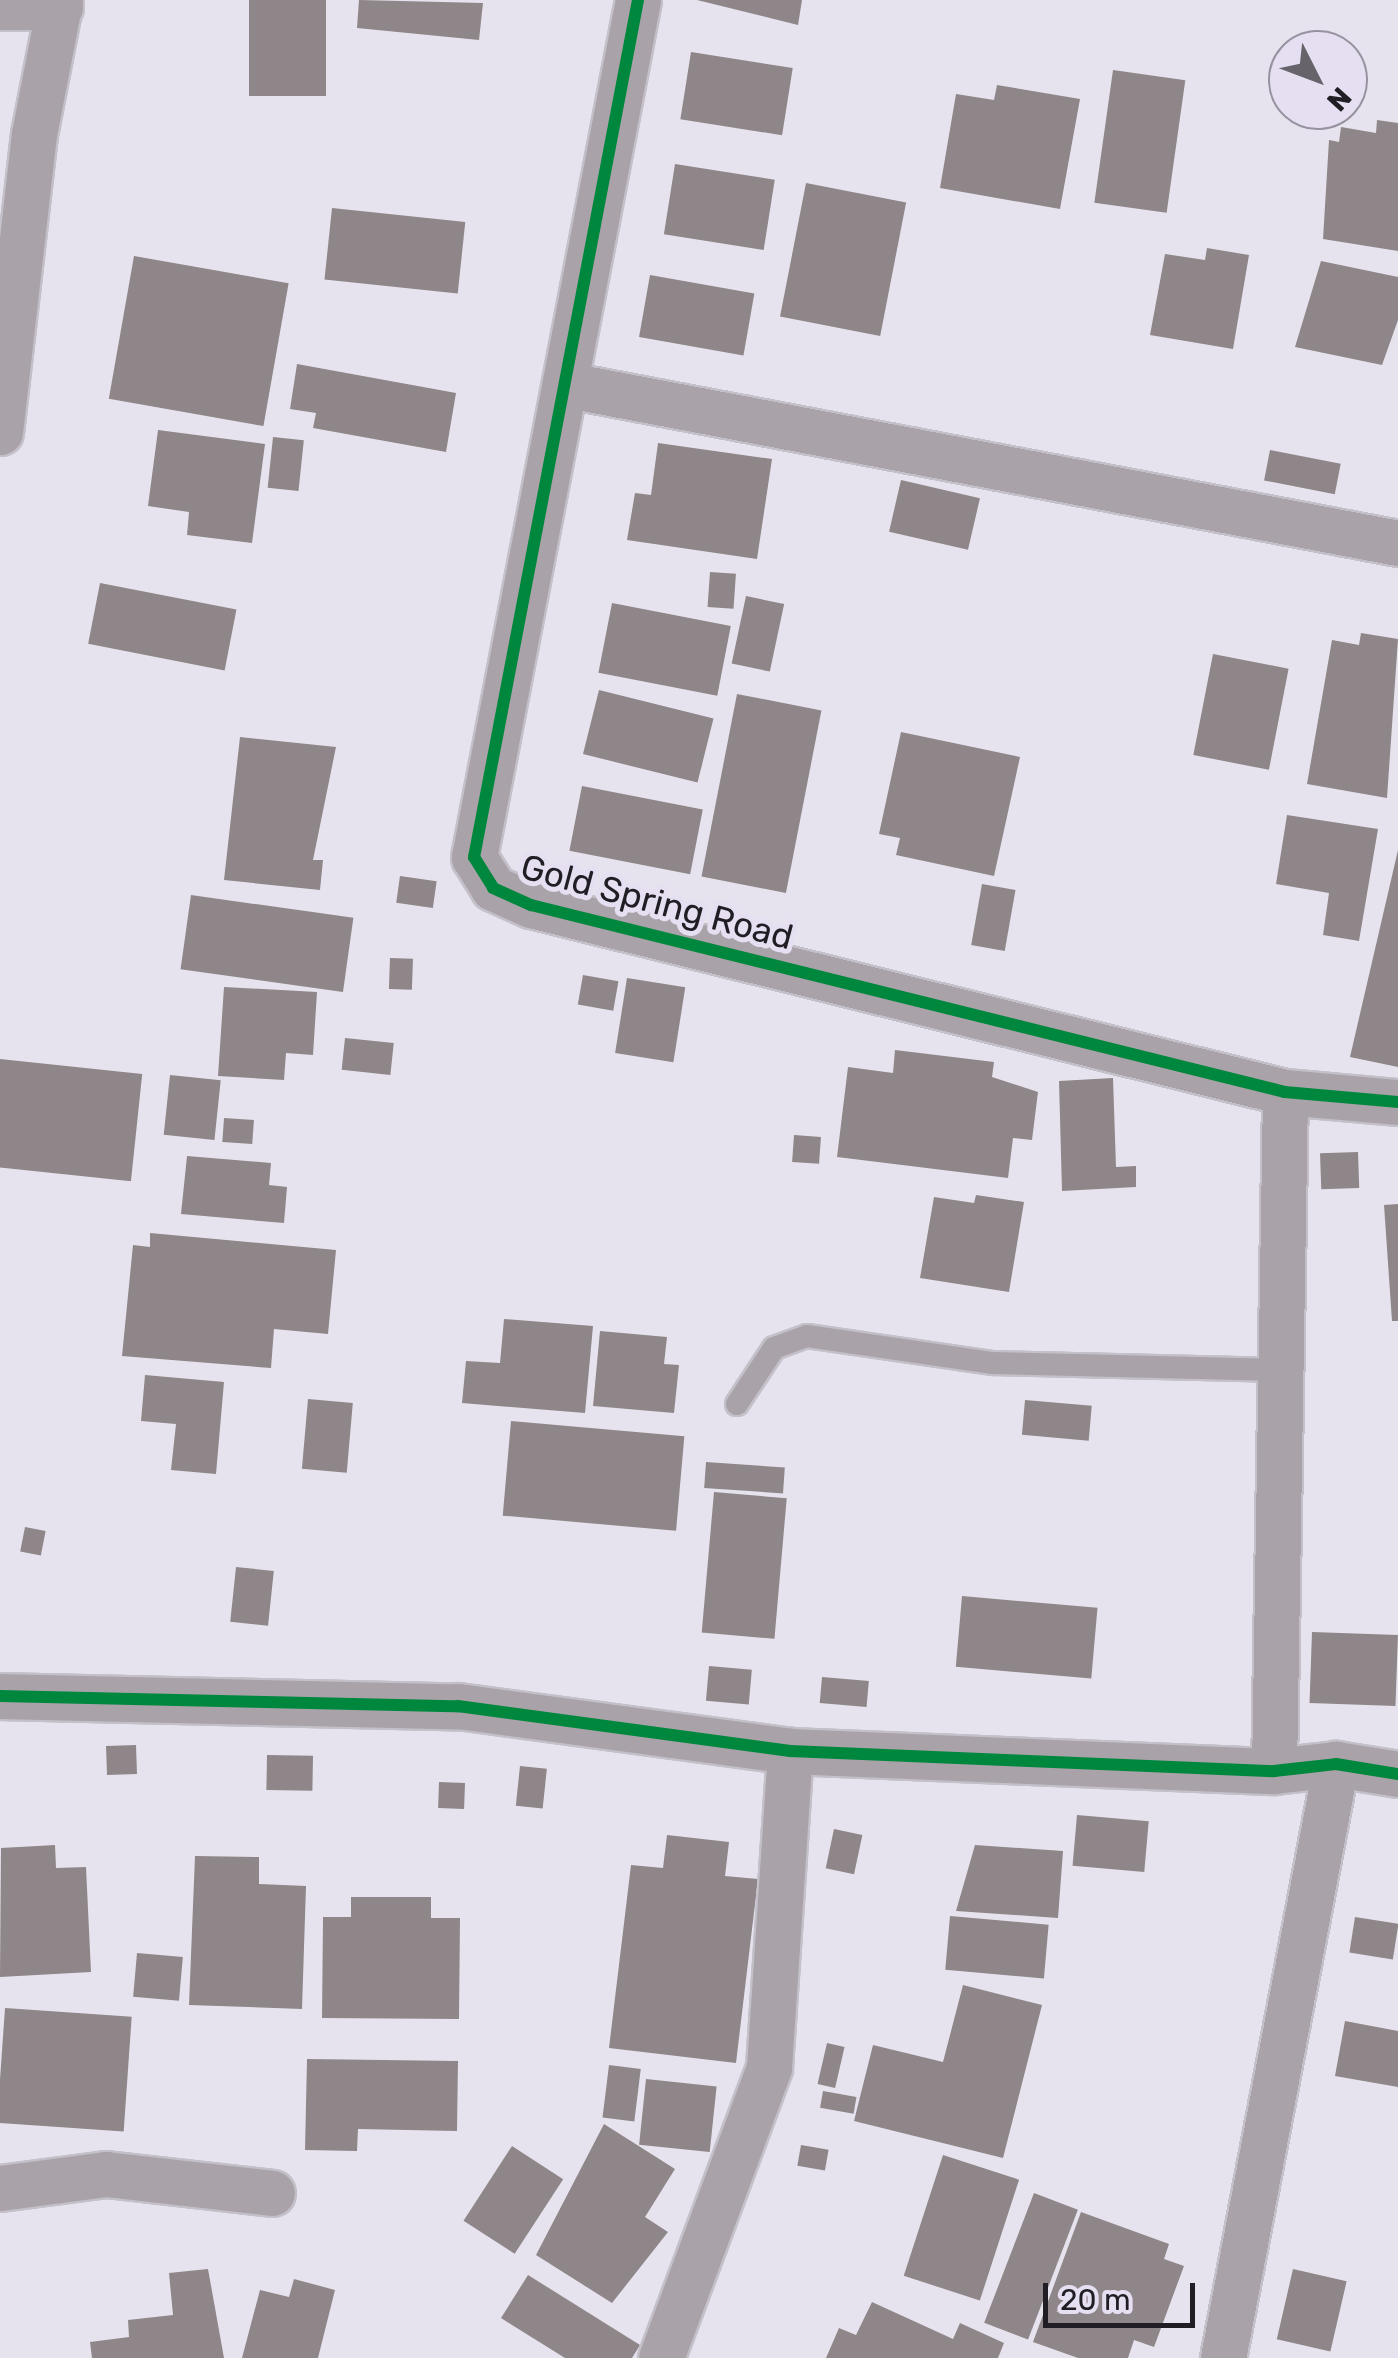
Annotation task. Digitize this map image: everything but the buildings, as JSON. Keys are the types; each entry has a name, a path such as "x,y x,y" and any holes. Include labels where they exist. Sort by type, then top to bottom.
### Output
{"street":[{"name":"Gold Spring Road","path":"638,0 568,386 474,857 493,888 530,905 1286,1092 1398,1102"},
{"path":"0,6 60,3 34,134 0,432"},
{"path":"568,386 1398,543"},
{"path":"1274,1771 1286,1092"},
{"path":"0,1696 458,1706 790,1751 1274,1771 1336,1764 1398,1774"},
{"path":"661,2358 769,2068 790,1751"},
{"path":"1223,2358 1336,1764"},
{"path":"0,2188 106,2174 272,2194"}],"lane":[{"path":"737,1404 774,1348 807,1336 993,1363 1280,1370"}],"cycle path":[{"path":"638,0 474,857 493,888 531,905 1285,1092 1398,1102"},
{"path":"0,1696 458,1706 790,1751 1274,1771 1336,1764 1398,1774"}]}
